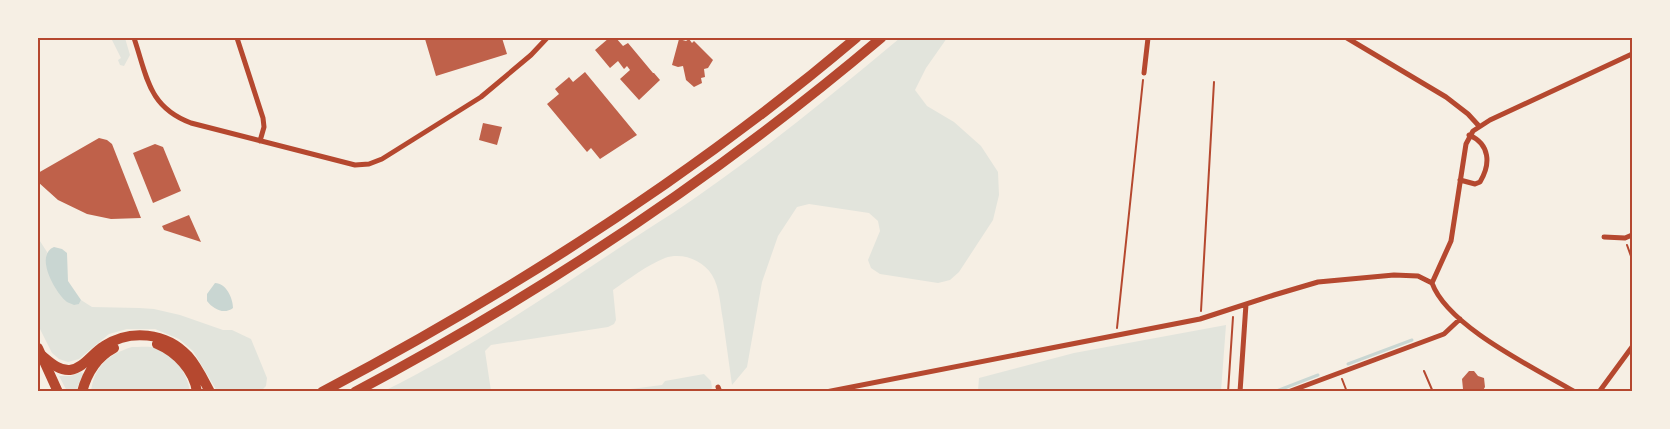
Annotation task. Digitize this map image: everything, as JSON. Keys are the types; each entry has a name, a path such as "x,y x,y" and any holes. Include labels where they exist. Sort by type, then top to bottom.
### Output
{"main road":[{"path":"322,392 457,318 581,240 687,169 789,92 856,38"},
{"path":"355,392 410,362 545,282 640,220 687,188 769,127 881,38"},
{"path":"39,351 57,367 69,370 83,364 103,346 121,338 138,335 155,336 174,344 187,355 198,369 210,392"},
{"path":"82,392 93,366 107,351 122,343 138,340 154,342 168,348 191,374 197,392"},
{"path":"39,351 58,392"}],"street":[{"path":"134,38 154,94 164,109 176,117 191,123 355,165 369,164 382,159 481,97 526,60 547,38"},
{"path":"237,38 263,118 264,127 260,141"},
{"path":"1144,73 1148,38"},
{"path":"1348,38 1446,97 1468,114 1479,126"},
{"path":"1432,283 1451,241 1469,135 1479,126 1632,54"},
{"path":"1460,180 1475,184 1480,182 1485,173 1487,153 1480,141 1469,135"},
{"path":"1604,237 1625,238 1632,235"},
{"path":"826,392 1200,320 1318,282 1394,275 1418,276 1432,283 1441,301 1471,329 1526,365 1575,392"},
{"path":"1240,392 1246,304"},
{"path":"1288,392 1444,334 1460,319"},
{"path":"1598,392 1632,347"}],"path":[{"path":"1116,336 1144,73"},
{"path":"1200,320 1214,82"},
{"path":"1625,238 1632,259"},
{"path":"1228,392 1233,308"},
{"path":"1424,371 1433,392"},
{"path":"1339,372 1347,392"}],"shaded area":[{"path":"111,38 125,38 130,55 124,66 120,65 118,60 121,58"},
{"path":"900,38 947,38 926,68 915,90 927,106 954,122 981,146 998,172 999,195 993,220 959,272 950,280 938,283 880,274 871,268 868,260 880,231 878,221 869,213 809,204 797,207 778,236 762,282 747,367 732,385 715,280 698,261 672,256 638,272 613,290 616,320 614,324 608,327 491,345 485,351 491,391 384,391 444,359 502,324 673,213 732,172 845,84"},
{"path":"38,238 47,252 47,268 79,304 81,300 92,307 154,309 180,315 223,330 232,330 251,339 267,378 266,386 261,391 217,391 193,351 179,339 155,329 127,329 109,334 79,359 68,362 59,359 52,353 38,325"},
{"path":"54,247 62,249 67,253 68,281 81,300 79,304 74,305 67,302 57,291 48,274 46,258 48,251"},
{"path":"215,283 226,288 232,300 233,308 230,310 219,310 207,301 207,294"},
{"path":"1226,325 1221,391 978,391 979,378 1074,353"},
{"path":"132,347 154,347 169,355 183,371 190,391 91,392 95,375 104,362 116,353"},
{"path":"81,372 83,374 76,391 67,391 59,376 71,376"},
{"path":"704,374 711,381 712,388 709,391 615,391 662,385 665,381"}],"building":[{"path":"502,38 507,54 436,76 425,39"},
{"path":"609,38 616,38 623,46 628,43 660,80 639,100 620,79 630,70 627,66 624,69 618,61 610,68 595,50"},
{"path":"679,39 686,41 689,39 692,43 694,41 713,60 708,68 704,69 705,77 701,78 702,83 694,87 686,80 683,66 672,65"},
{"path":"585,72 637,135 600,159 591,148 587,152 547,104 559,94 555,89 569,77 573,82"},
{"path":"483,123 502,127 497,145 479,140"},
{"path":"99,138 107,140 112,144 141,218 111,219 87,214 58,200 38,182 38,173"},
{"path":"155,144 163,147 181,191 153,203 133,153"},
{"path":"189,215 201,242 164,230 162,226"},
{"path":"1469,371 1474,371 1478,376 1484,378 1485,387 1482,392 1465,392 1463,389 1462,379"}],"waterway":[{"path":"1348,364 1412,340"},
{"path":"1274,392 1318,375"}]}
